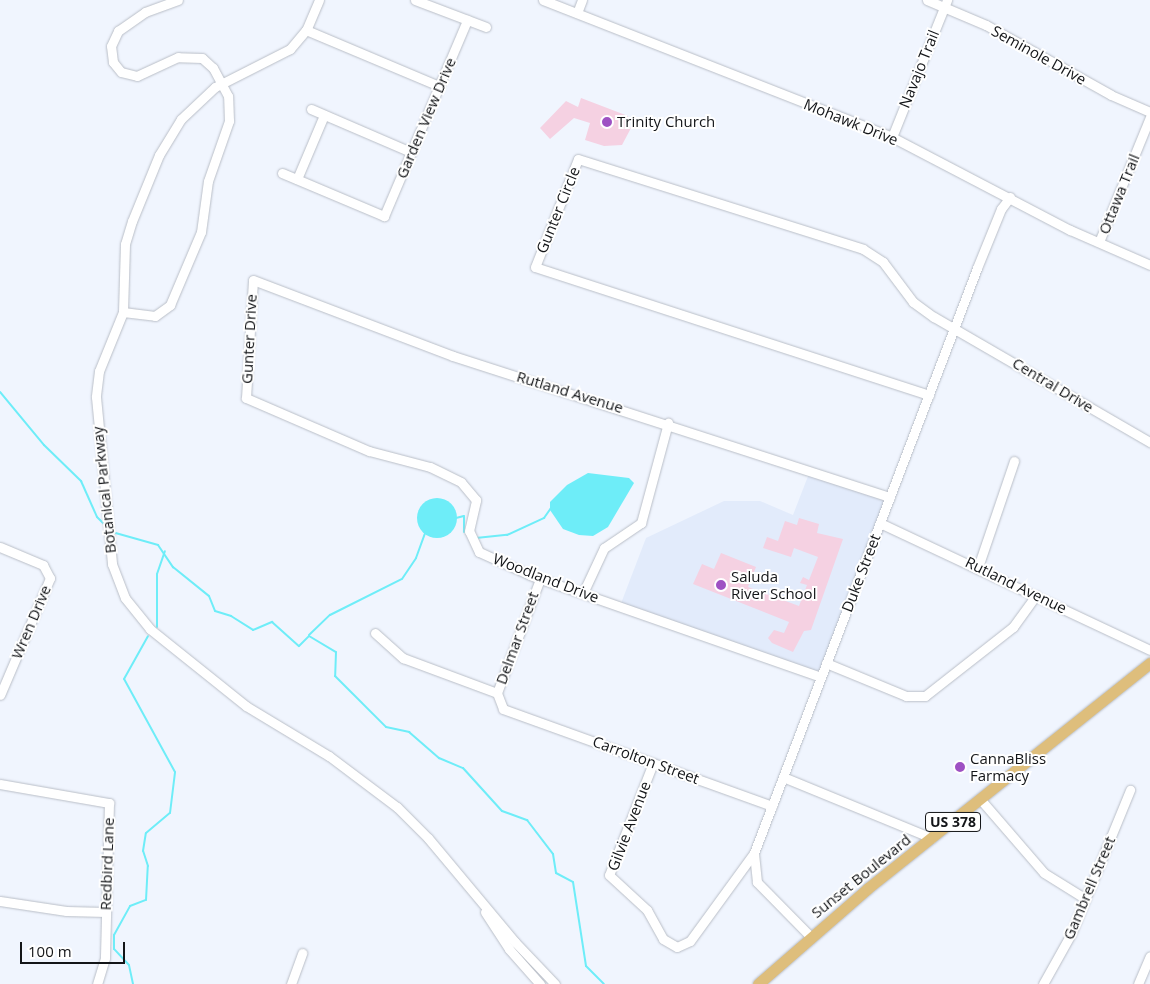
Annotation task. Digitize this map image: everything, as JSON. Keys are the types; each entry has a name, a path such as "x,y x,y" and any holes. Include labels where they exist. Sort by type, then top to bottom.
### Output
{"main road":[{"name":"Sunset Boulevard","path":"758,984 810,936 1150,663"}],"street":[{"path":"123,312 155,316 171,303 201,232 208,181 228,126 230,104 222,83 210,64 195,56 174,58 154,71 137,76 121,72 113,62 111,46 118,31 145,12 178,0"},
{"name":"Botanical Parkway","path":"319,0 306,30 274,60 222,83 200,98 176,125 143,191 124,244 123,312 102,362 96,388 110,547 125,598 150,629 246,706 329,756 397,807 428,838 478,899 554,984"},
{"path":"415,0 486,27"},
{"name":"Mohawk Drive","path":"543,0 892,137 1010,198 1150,265"},
{"path":"576,13 582,0"},
{"name":"Seminole Drive","path":"927,0 945,3 1111,95 1150,112"},
{"name":"Navajo Trail","path":"892,137 945,3"},
{"name":"Garden View Drive","path":"296,179 384,216 467,20"},
{"path":"306,30 439,86"},
{"path":"311,109 411,152"},
{"path":"282,173 296,179 324,115"},
{"name":"Ottawa Trail","path":"1099,242 1150,117"},
{"name":"Gunter Circle","path":"929,395 535,267 578,159 863,249 883,262 913,302 956,327"},
{"name":"Duke Street","path":"810,936 757,882 754,853 1001,209 1010,198"},
{"name":"Gunter Drive","path":"246,398 252,280"},
{"name":"Rutland Avenue","path":"252,280 453,356 668,423 890,497"},
{"name":"Central Drive","path":"956,327 1150,442"},
{"name":"Woodland Drive","path":"246,398 369,451 430,467 461,482 476,500 469,531 474,548 540,579 821,677"},
{"path":"582,593 604,548 641,523 668,423"},
{"path":"978,567 1014,461"},
{"name":"Rutland Avenue","path":"880,523 978,567 1150,650"},
{"name":"Wren Drive","path":"0,547 43,565 50,578 4,672 0,695"},
{"name":"Delmar Street","path":"519,715 503,710 497,693 540,579"},
{"path":"826,663 906,696 925,696 1013,627 1036,595"},
{"path":"375,634 403,658 497,693"},
{"name":"Carrolton Street","path":"519,715 772,806"},
{"name":"Gilvie Avenue","path":"653,763 609,875 647,910 663,939 677,948 690,941 754,853"},
{"path":"783,777 932,838"},
{"name":"Redbird Lane","path":"0,784 109,803 105,958 97,984"},
{"name":"Gambrell Street","path":"1043,984 1086,899 1130,790"},
{"path":"981,800 1044,873 1086,899"},
{"name":"Botanical Parkway","path":"478,899 500,937 540,984"},
{"path":"0,901 66,911 106,912"},
{"path":"291,984 302,953"},
{"path":"1138,984 1150,956"}],"shaded area":[{"path":"810,471 890,497 821,677 620,606 646,538 724,501 760,501 793,515"}],"water":[{"path":"588,473 629,478 634,483 608,527 593,536 579,535 563,529 550,510 550,502 567,485"},
{"path":"437,498 448,501 454,507 457,518 454,529 448,535 437,538 426,535 420,529 417,518 420,507 426,501"}],"building":[{"name":"Trinity Church","path":"581,98 628,116 625,124 631,128 622,145 604,146 585,140 590,123 574,118 550,139 540,128 566,101 578,107"},
{"name":"Saluda River School","path":"799,518 819,524 817,533 843,539 811,630 804,631 793,652 772,643 768,638 774,630 784,633 789,622 693,584 702,564 714,569 721,553 756,567 748,587 799,606 807,585 800,583 803,577 809,580 818,557 794,548 791,557 763,548 767,537 778,541 785,521 797,525"}],"waterway":[{"path":"0,392 44,445 81,481 97,517 105,525"},
{"path":"476,538 507,535 544,518 551,508"},
{"path":"456,518 464,516 464,532"},
{"path":"112,532 158,545 173,567 209,596 215,611 231,616 253,630 272,622 299,646"},
{"path":"309,635 330,615 402,579 416,558 425,533"},
{"path":"157,627 157,574 165,551"},
{"path":"133,984 129,965 114,949 114,935 130,906 146,900 148,866 143,851 146,833 170,813 175,772 124,679 148,636"},
{"path":"299,646 309,636 336,652 335,676 386,727 409,732 439,758 463,768 502,811 527,820 553,854 556,873 573,882 586,966 604,984"}],"place":[{"name":"Trinity Church","path":"607,122"},
{"name":"Saluda River School","path":"721,585"},
{"name":"CannaBliss Farmacy","path":"960,767"}]}
